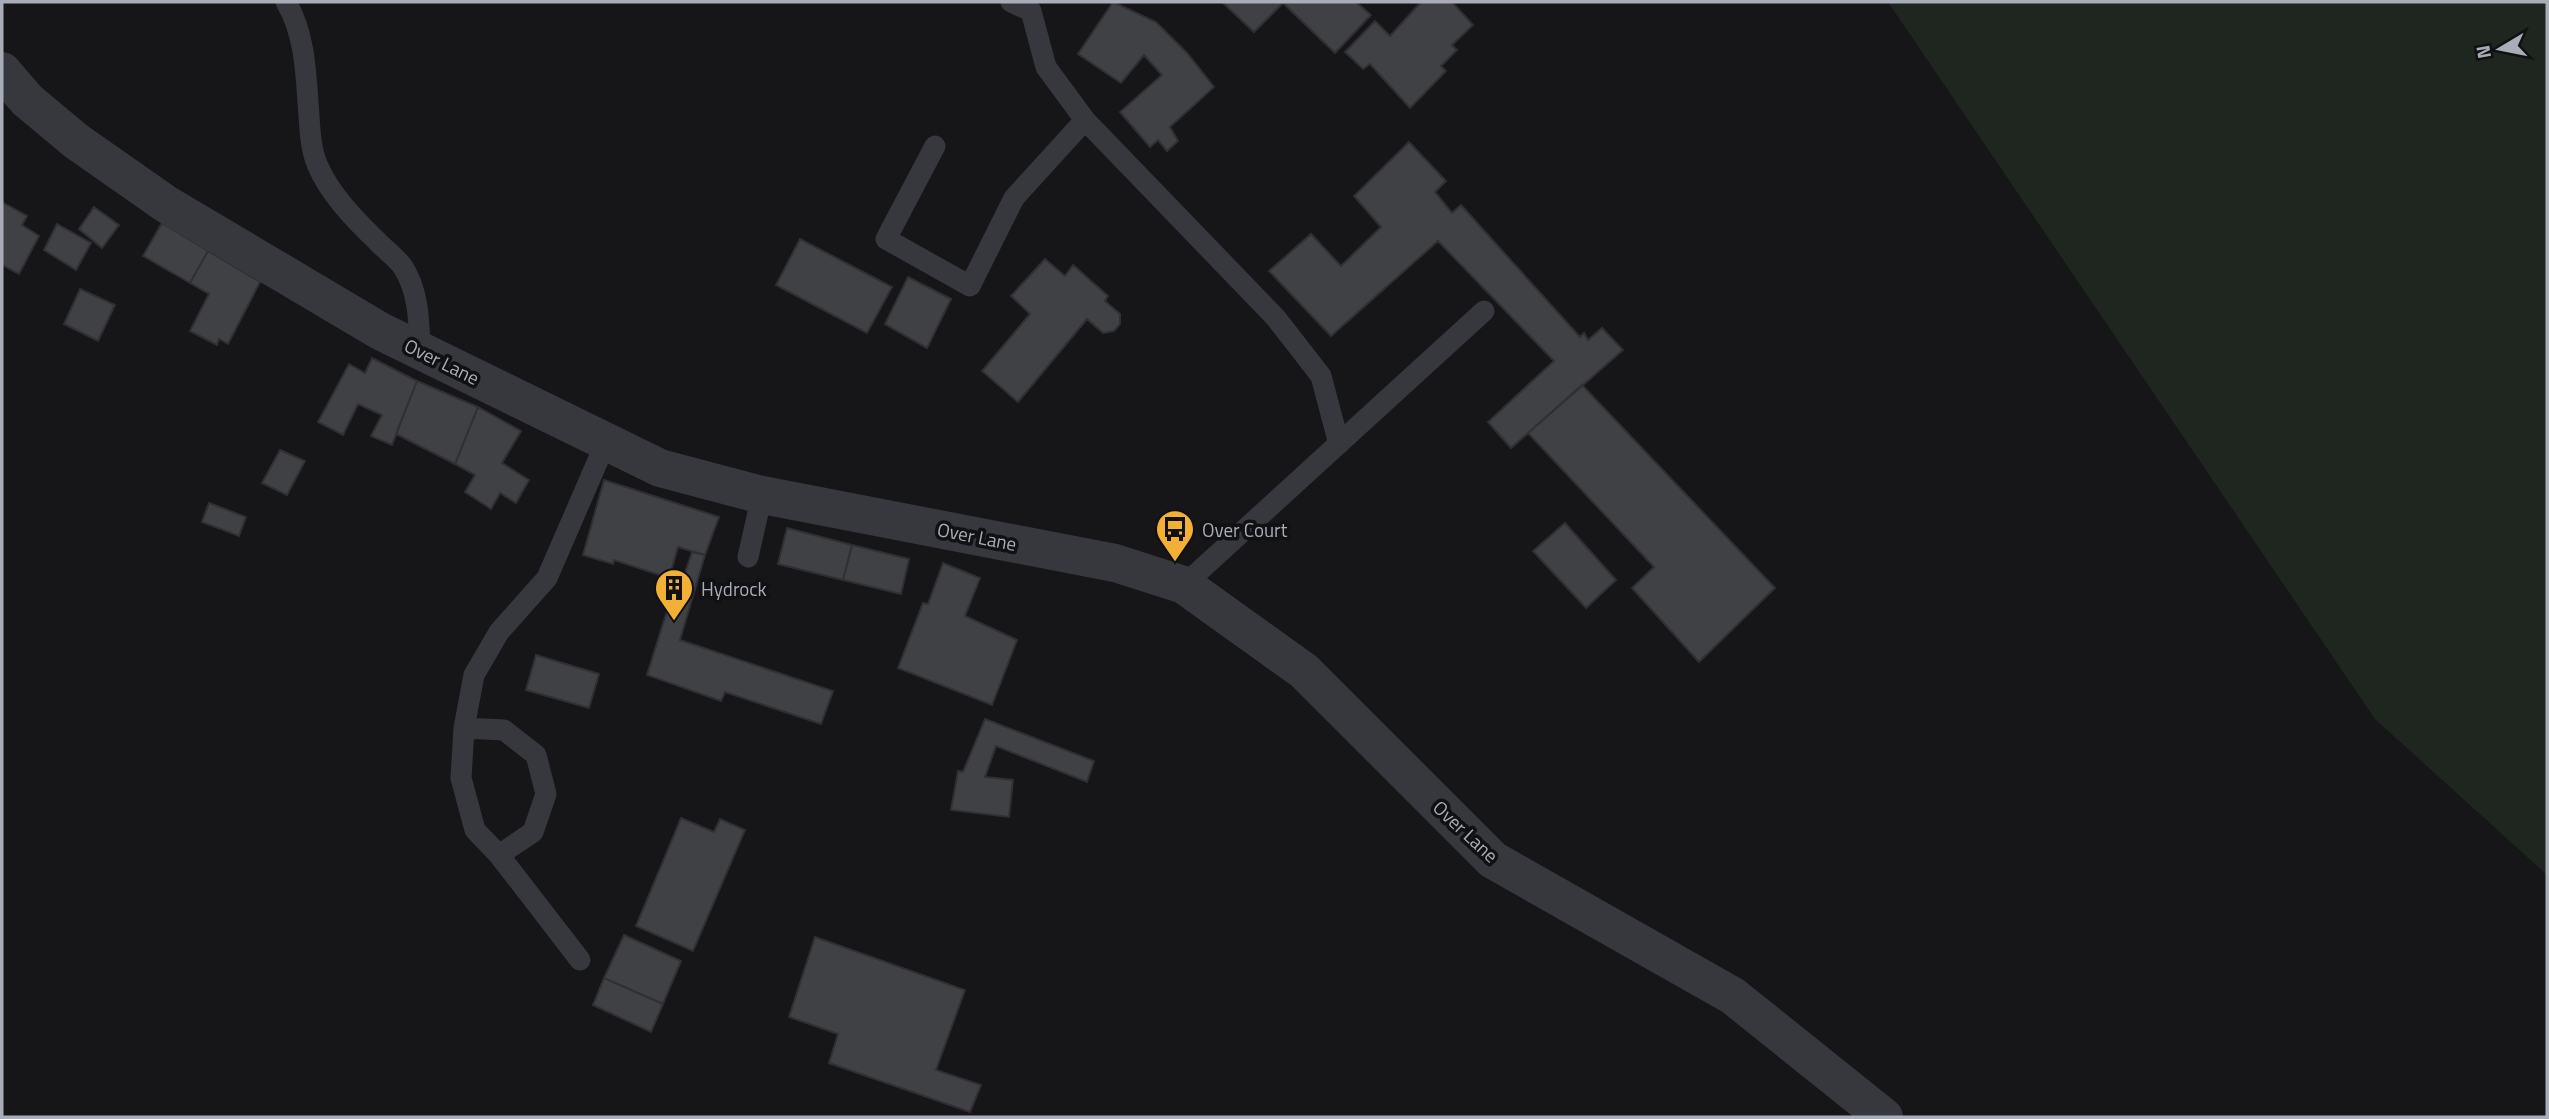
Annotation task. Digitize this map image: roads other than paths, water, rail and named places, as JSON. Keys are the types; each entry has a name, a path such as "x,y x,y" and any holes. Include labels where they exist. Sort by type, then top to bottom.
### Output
{"street":[{"name":"Over Lane","path":"2,71 27,100 76,141 166,204 380,331 660,468 762,495 1115,563 1184,585 1304,671 1493,860 1733,996 1884,1117"}],"lane":[{"path":"286,2 295,18 303,54 312,143 317,164 333,193 402,266 416,301 420,350"},
{"path":"1011,2 1031,11 1046,67 1085,120 1276,318 1321,376 1339,444"},
{"path":"935,146 886,239 970,286 1014,198 1085,120"},
{"path":"1184,585 1484,311"},
{"path":"580,960 499,855 475,830 461,778 464,728 474,675 499,632 547,578 606,442"},
{"path":"748,556 762,495"},
{"path":"464,728 504,730 536,755 546,794 533,832 499,855"}],"place":[{"name":"Over Court","path":"1175,563"},
{"name":"Hydrock","path":"674,622"}]}
